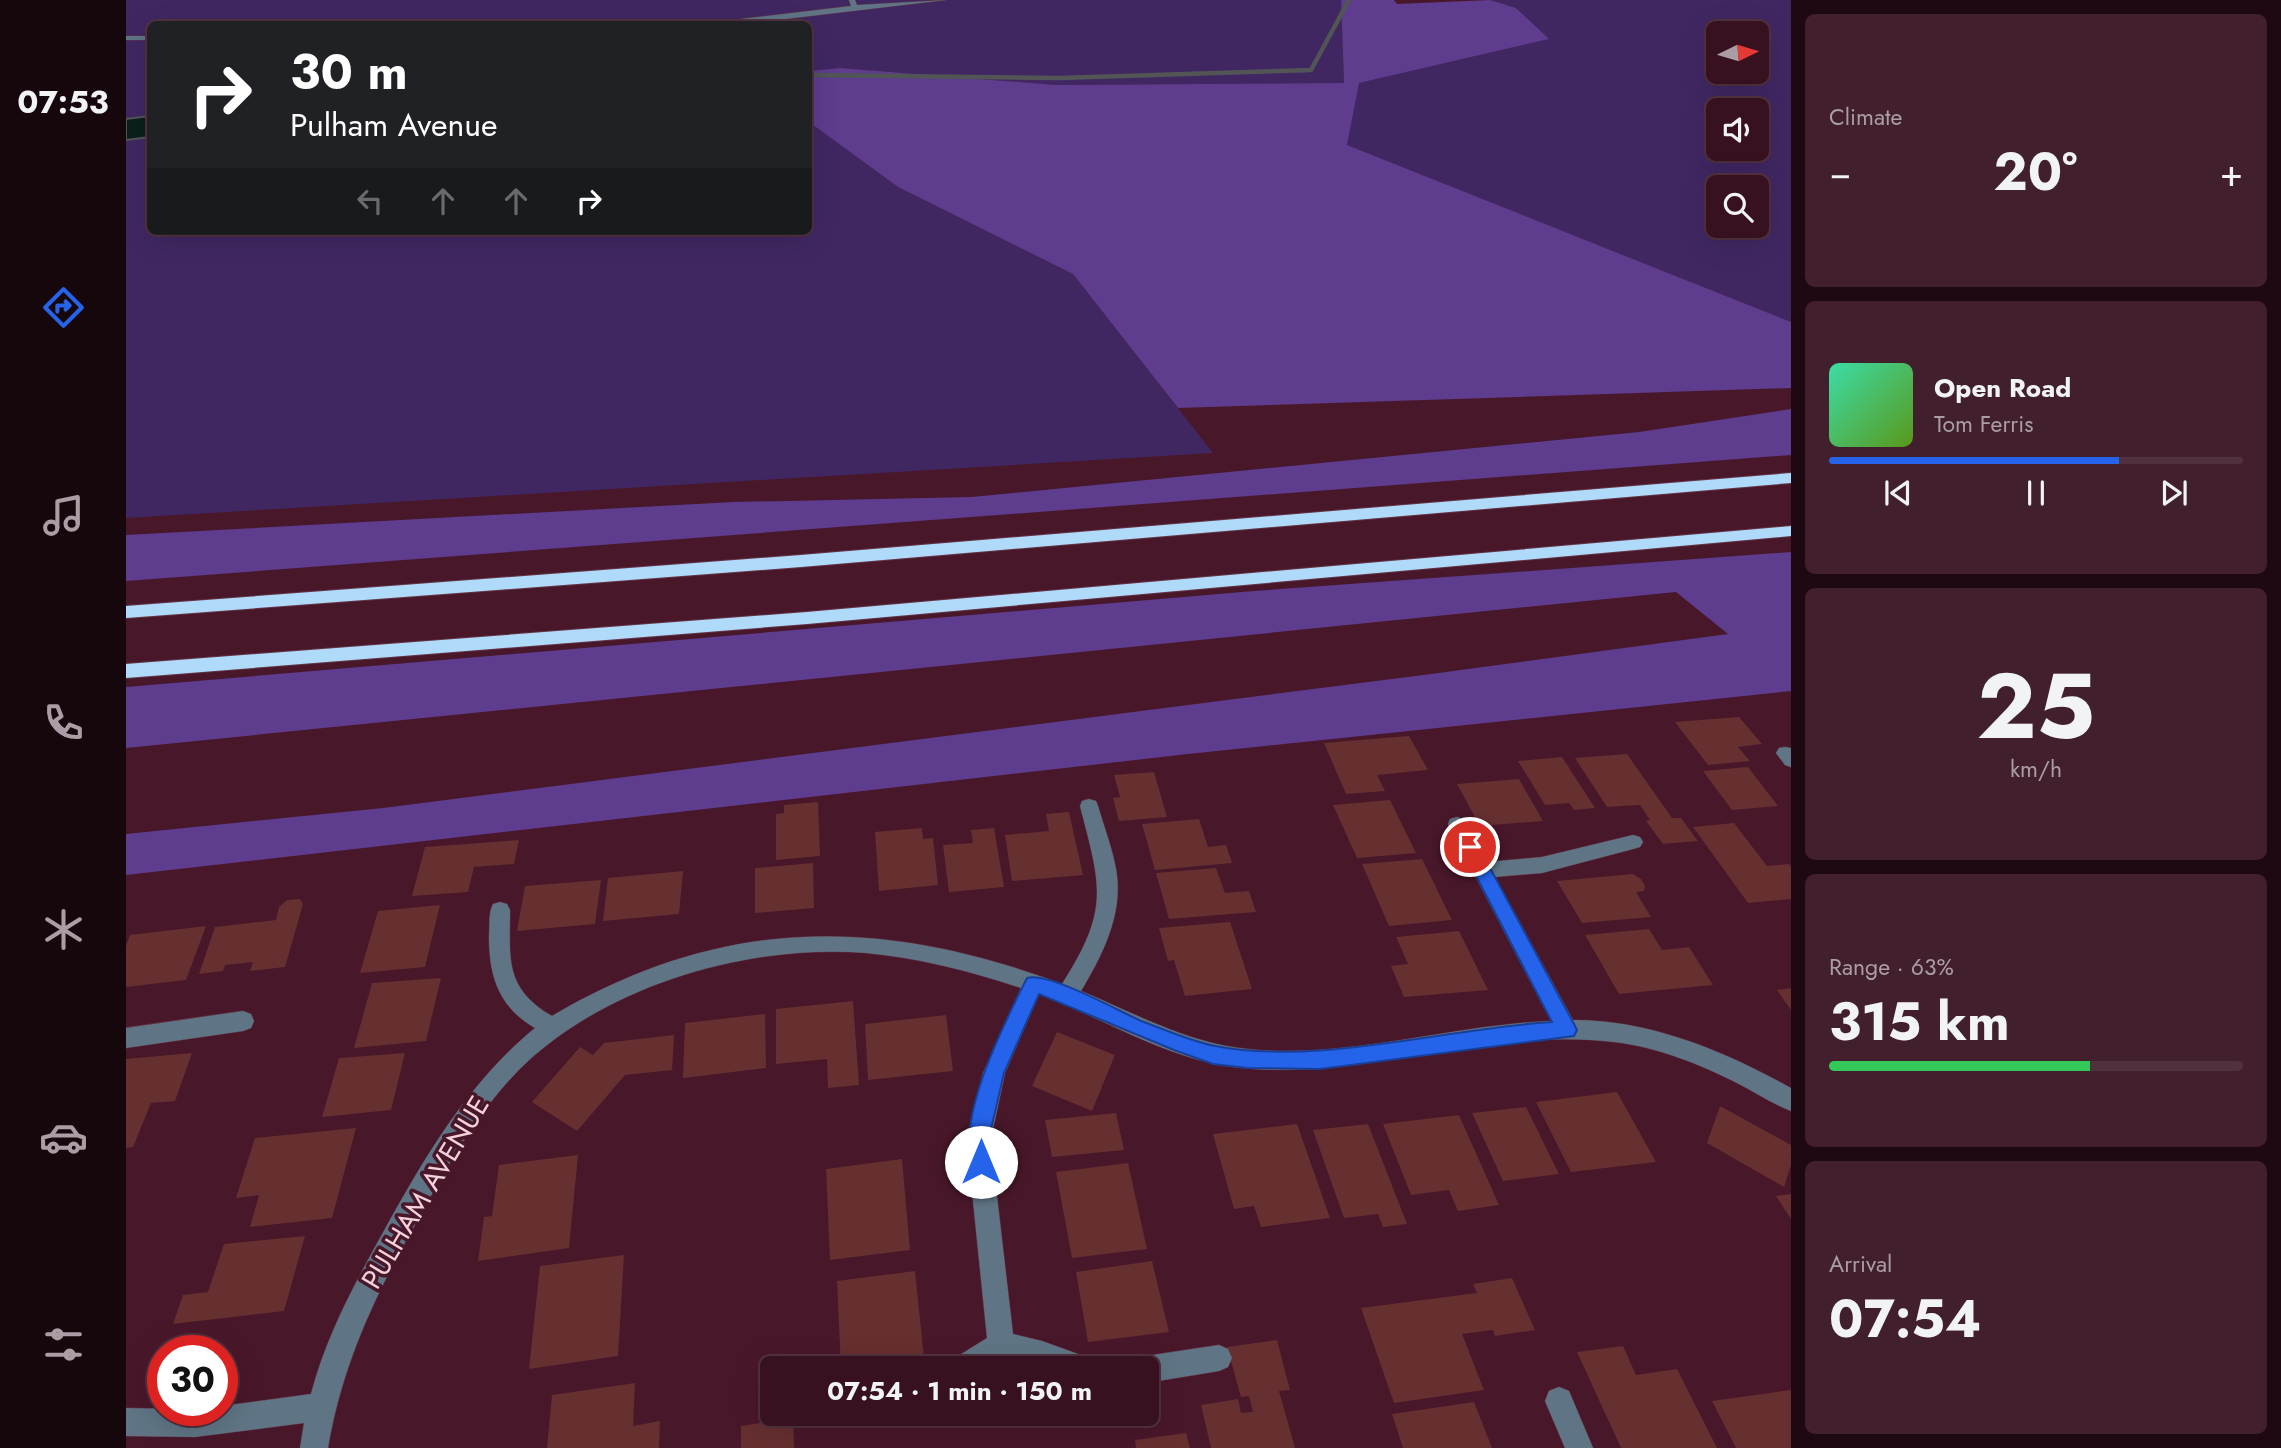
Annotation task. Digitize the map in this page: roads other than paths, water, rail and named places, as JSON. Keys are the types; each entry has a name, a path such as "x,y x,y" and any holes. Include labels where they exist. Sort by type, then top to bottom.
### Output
{"highway":[{"path":"126,612 801,561 1791,478"},
{"path":"126,671 807,618 1791,531"}],"street":[{"path":"764,21 854,3 943,0"},
{"path":"126,38 147,38"},
{"path":"1067,995 1095,944 1109,899 1108,877 1089,806"},
{"path":"1457,824 1567,1030"},
{"path":"1483,870 1542,864 1633,842"},
{"path":"500,910 500,976 527,1015 552,1027"},
{"name":"PULHAM AVENUE","path":"314,1448 320,1407 355,1308 440,1156 487,1088 521,1052 552,1027 606,995 646,977 736,954 781,947 870,945 911,950 1067,995 1134,1027 1213,1055 1248,1059 1320,1059 1528,1032 1594,1030 1653,1040 1739,1072 1791,1100"},
{"path":"1001,1345 981,1162 981,1129 994,1073 1033,984"},
{"path":"126,1038 243,1021"},
{"path":"984,1356 1001,1345 1047,1356"},
{"path":"1159,1368 1219,1358"},
{"path":"1559,1401 1579,1448"},
{"path":"126,1422 195,1423 320,1407"}],"waterway":[{"path":"812,75 1060,78 1311,70 1349,0"}]}
